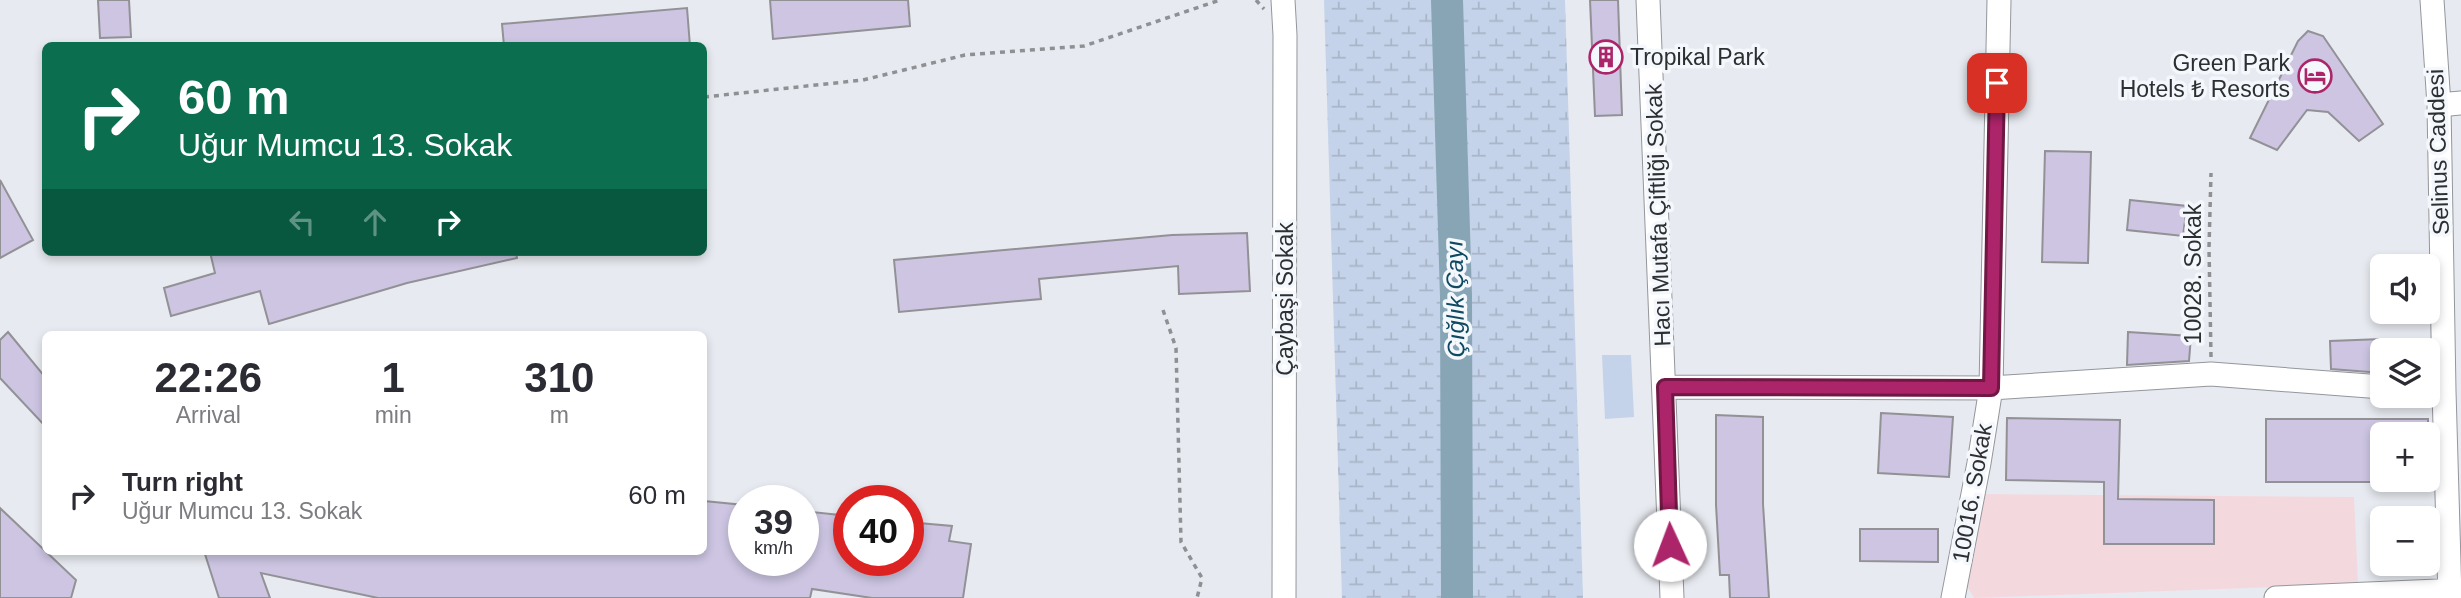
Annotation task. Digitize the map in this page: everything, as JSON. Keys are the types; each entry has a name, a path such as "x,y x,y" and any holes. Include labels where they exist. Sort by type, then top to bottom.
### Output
{"street":[{"name":"Çaybaşi Sokak","path":"1283,0 1286,35 1284,598"},
{"name":"Hacı Mutafa Çiftliği Sokak","path":"1648,0 1672,598"},
{"name":"10016. Sokak","path":"1953,598 1991,388 1998,0"},
{"name":"Selinus Caddesi","path":"2432,0 2450,104 2444,391 2454,593"},
{"path":"1665,387 1991,388 2211,374 2370,386"},
{"path":"2276,598 2454,593"}],"path":[{"path":"707,97 863,80 965,55 1084,46 1220,0"},
{"name":"10028. Sokak","path":"2211,173 2211,374"},
{"path":"1163,310 1176,348 1181,542 1202,578 1197,598"}],"shaded area":[{"path":"1981,494 2354,497 2358,584 1974,598 1966,584"}],"green space":[{"path":"1324,0 1565,0 1583,598 1342,598"},
{"path":"1602,355 1631,355 1634,417 1605,419"}],"building":[{"path":"98,0 129,0 131,37 100,38"},
{"path":"770,0 908,0 910,26 773,39"},
{"name":"Tropikal Park","path":"1590,0 1618,0 1622,115 1595,116"},
{"path":"687,8 690,42 504,42 502,24"},
{"name":"Green Park Hotels ₺ Resorts","path":"2308,31 2323,36 2383,124 2359,141 2328,112 2307,110 2277,150 2250,138 2298,41"},
{"path":"2045,151 2091,152 2088,263 2042,262"},
{"path":"0,180 33,240 0,258"},
{"path":"2130,200 2187,206 2183,236 2127,230"},
{"path":"1247,233 1250,291 1179,294 1178,266 1039,279 1041,299 899,312 894,260 1172,235"},
{"path":"211,256 517,258 407,283 269,324 260,291 171,316 164,288 215,273"},
{"path":"8,332 42,373 42,423 0,378 0,340"},
{"path":"2128,332 2191,336 2189,361 2127,365"},
{"path":"2370,339 2370,372 2331,369 2330,341"},
{"path":"1881,413 1953,417 1949,477 1878,473"},
{"path":"1716,415 1763,417 1763,504 1769,598 1730,598 1729,575 1720,575 1716,505"},
{"path":"2007,418 2120,420 2118,499 2214,500 2214,544 2104,544 2104,482 2006,480"},
{"path":"2266,419 2428,419 2428,422 2370,422 2370,482 2266,482"},
{"path":"707,501 728,503 728,576 819,576 819,513 833,514 833,576 924,576 924,523 952,526 949,541 971,544 963,598 872,598 812,589 810,598 378,598 261,573 270,598 219,598 205,555 707,555"},
{"path":"0,508 42,548 42,555 50,555 76,580 71,598 0,598"},
{"path":"1860,529 1938,529 1938,562 1860,561"}],"waterway":[{"name":"Çığlık Çayı","path":"1447,0 1456,296 1457,598"}],"place":[{"name":"Tropikal Park","path":"1606,57"},
{"name":"Green Park Hotels ₺ Resorts","path":"2315,76"}],"route":[{"path":"1670,545 1665,387 1991,388 1997,83"}]}
